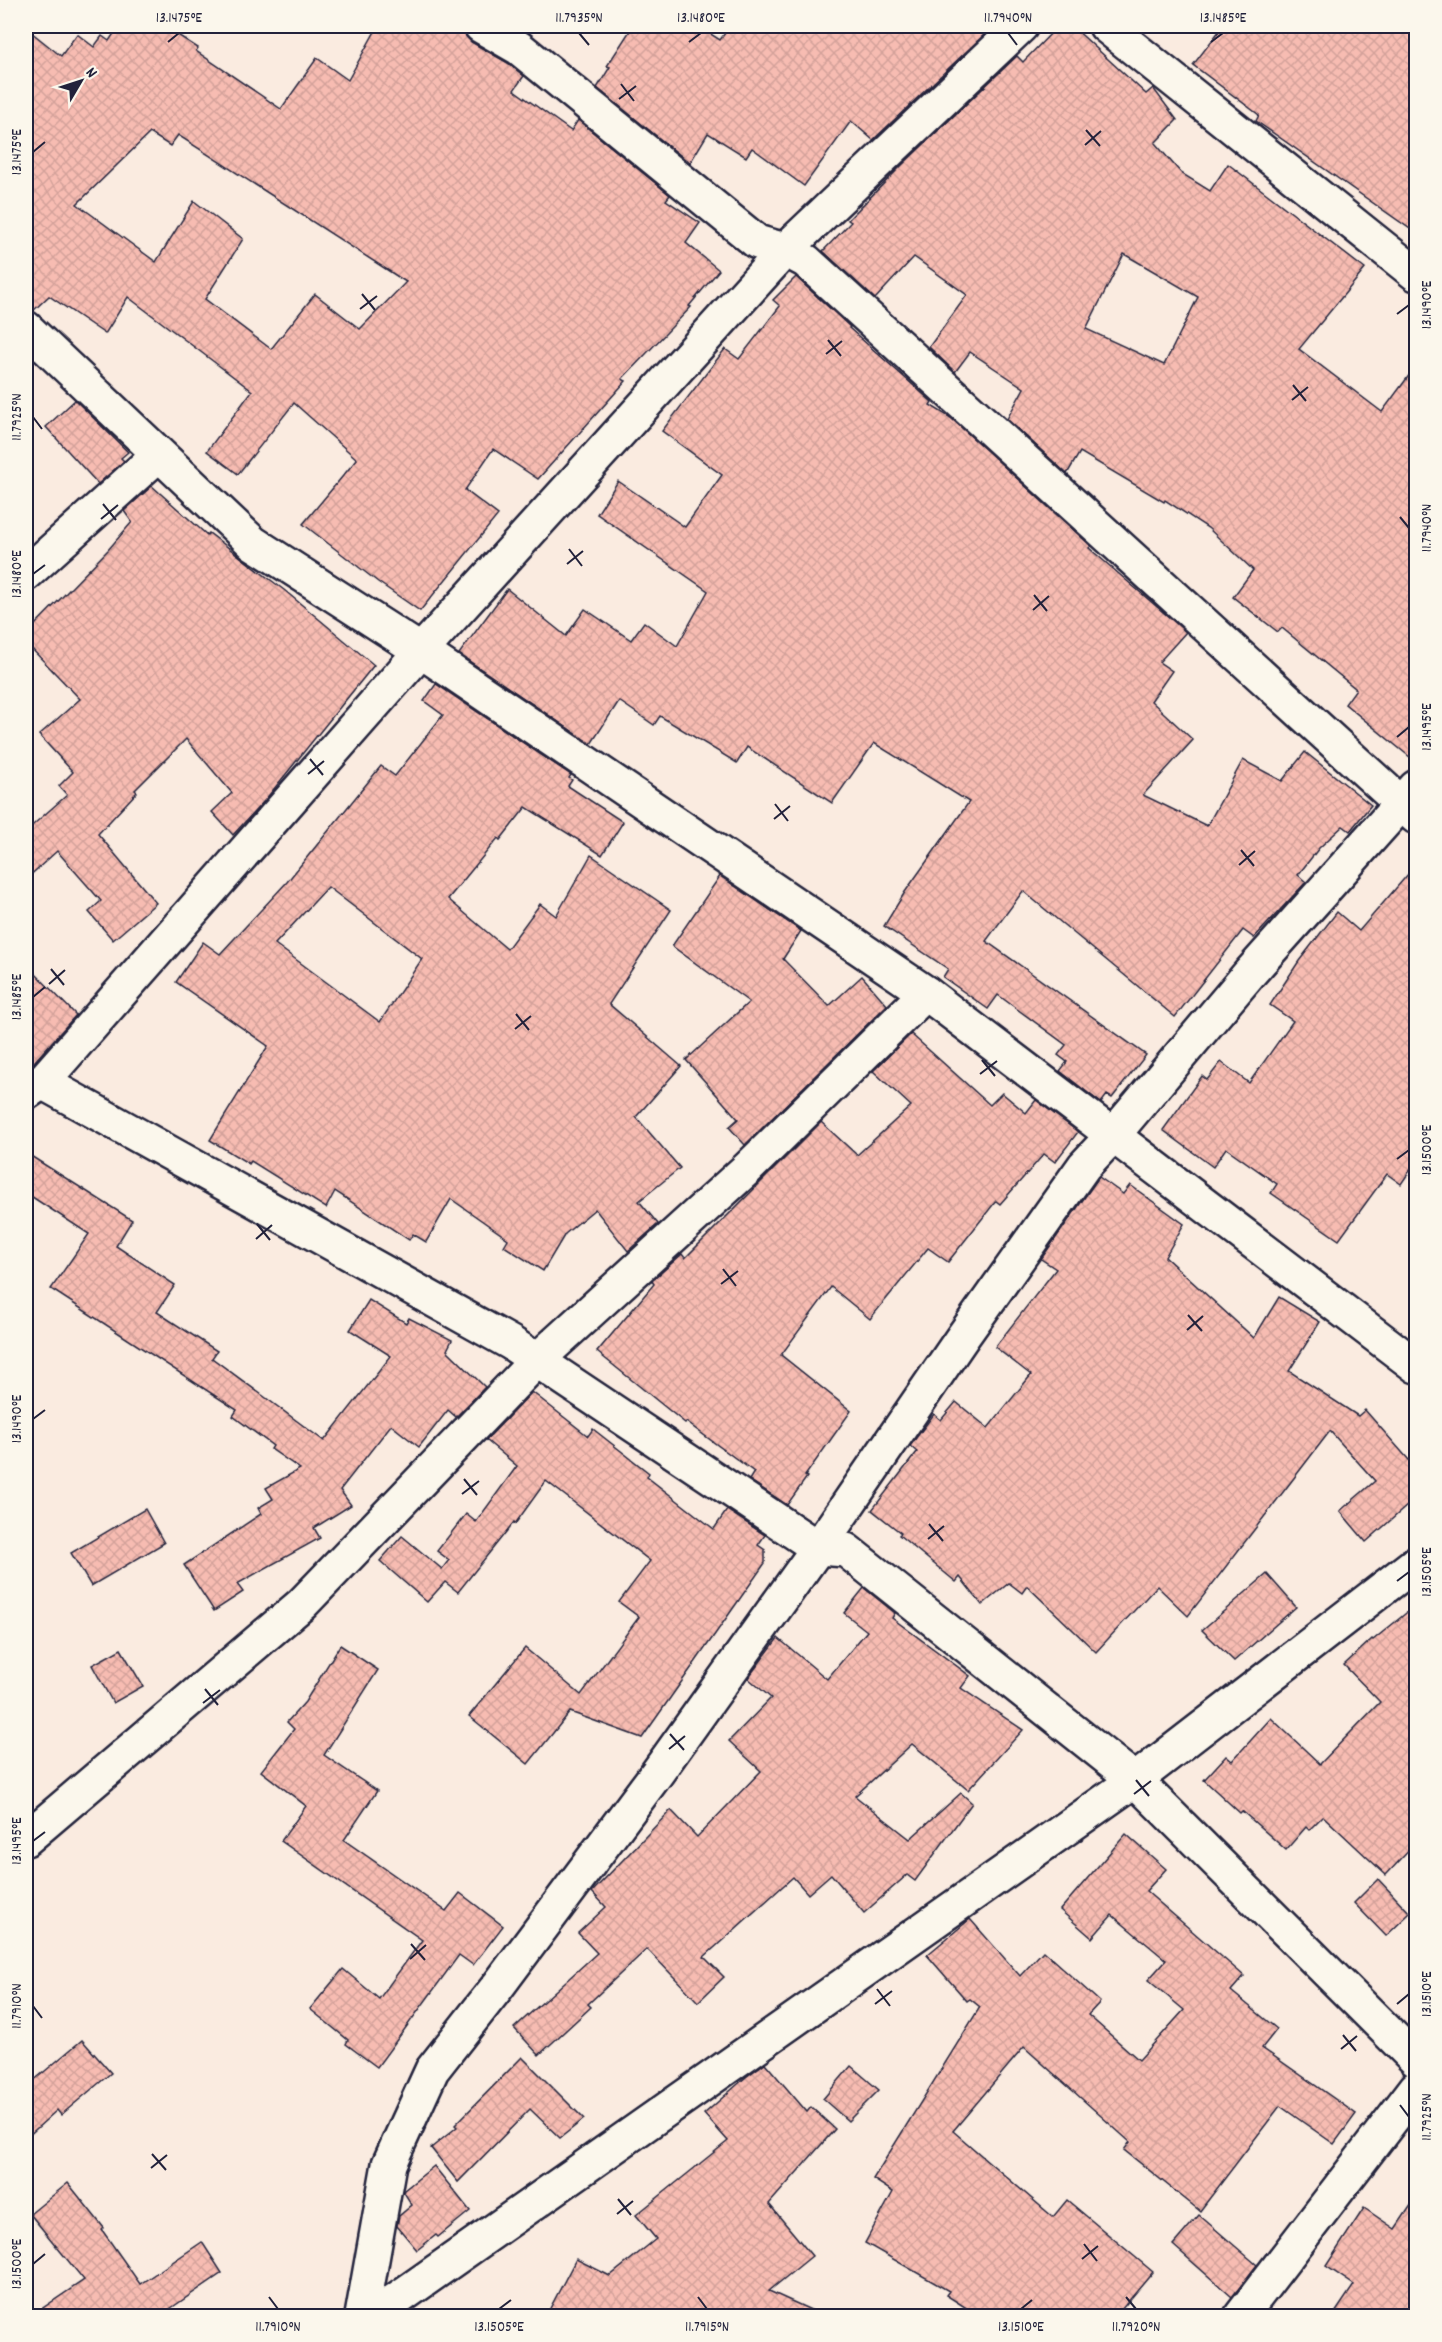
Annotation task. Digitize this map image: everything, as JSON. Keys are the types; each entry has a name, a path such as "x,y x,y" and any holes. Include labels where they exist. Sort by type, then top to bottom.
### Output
{"street":[{"path":"363,2316 389,2164 432,2070 498,1986 657,1773 818,1548 1077,1175 1249,974 1412,803 806,261 785,250 757,242 519,48 481,26"},
{"path":"1021,26 785,250 421,651 34,1087 537,1360 818,1548 846,1550 1136,1780 1416,2060"},
{"path":"1106,26 1416,274"},
{"path":"26,328 253,543 421,651 926,993 1416,1366"},
{"path":"26,574 158,455"},
{"path":"26,1839 302,1604 537,1360 748,1168 926,993"},
{"path":"373,2316 1136,1780 1416,1563"},
{"path":"1241,2316 1416,2088"}],"building":[{"path":"119,26 164,26 198,48 196,51 281,109 317,58 348,80 378,26 462,26 471,42 508,63 524,76 514,90 571,131 578,120 670,195 666,200 700,223 686,243 719,270 689,306 691,307 622,379 626,381 538,479 493,449 465,490 498,515 420,611 303,524 357,459 294,403 238,474 207,451 252,391 128,297 105,334 49,296 33,311 26,310 26,28 61,56 77,34 94,47 102,36 109,41","holes":["150,133 170,146 178,135 406,282 360,329 315,294 271,349 205,299 243,239 194,201 156,262 77,204"]},
{"path":"633,26 698,26 720,40 730,26 985,26 989,30 873,140 851,121 804,186 752,148 746,157 708,133 690,163 597,88 610,67 607,66"},
{"path":"1058,26 1072,26 1146,94 1153,88 1177,120 1155,143 1181,173 1210,191 1228,164 1365,269 1299,349 1382,412 1416,366 1416,762 1345,704 1356,689 1282,628 1278,632 1233,597 1253,570 1208,528 1165,500 1164,502 1080,452 1067,474 1007,419 1024,388 970,352 955,372 929,347 967,295 914,257 875,299 823,251 851,222 848,220 902,165 1017,56 1023,62","holes":["1124,254 1198,297 1164,365 1086,329"]},
{"path":"1223,26 1416,26 1416,233 1256,121 1259,115 1193,65"},
{"path":"796,277 932,402 930,405 951,418 1091,546 1089,548 1186,632 1159,662 1172,671 1151,701 1193,740 1143,795 1207,826 1243,760 1282,781 1305,752 1371,805 1350,831 1343,826 1319,848 1298,875 1306,882 1254,938 1243,930 1175,1017 1023,891 986,941 1146,1055 1112,1098 1107,1095 1101,1103 1060,1071 1067,1062 1058,1055 1066,1045 998,995 988,1009 943,977 948,969 884,926 905,892 969,802 874,743 832,803 747,747 737,763 660,716 654,725 619,701 591,744 459,654 507,589 566,636 585,609 631,640 644,622 677,646 708,591 597,514 618,481 685,527 722,475 662,431 725,349 739,359 780,306 773,300"},
{"path":"75,400 128,452 121,458 124,461 98,484 46,427"},
{"path":"152,486 207,535 209,533 284,590 374,665 265,800 233,835 212,812 232,793 186,739 135,790 137,792 98,834 156,903 113,940 89,912 101,901 57,851 26,879 26,831 67,795 59,786 73,772 39,735 80,699 26,643 26,634 108,550 132,522 124,511"},
{"path":"436,684 571,775 569,778 572,780 568,786 623,822 602,855 526,807 448,899 507,949 540,904 556,916 591,855 671,910 609,1004 681,1066 636,1117 680,1168 639,1201 658,1224 628,1251 595,1209 565,1234 543,1271 504,1246 508,1239 451,1199 426,1242 413,1234 409,1240 335,1191 326,1208 251,1161 249,1164 210,1140 268,1046 176,982 203,942 220,954 287,882 381,766 395,776 443,715 424,701","holes":["328,887 422,959 380,1022 275,944"]},
{"path":"1416,865 1416,1162 1401,1184 1387,1174 1339,1240 1271,1193 1277,1184 1226,1148 1213,1167 1163,1130 1202,1076 1207,1080 1221,1062 1249,1083 1293,1021 1270,1005 1299,961 1337,912 1359,931"},
{"path":"720,876 801,931 783,959 829,1006 862,976 887,1005 745,1145 729,1127 738,1119 686,1060 749,1002 672,946"},
{"path":"26,964 76,1015 26,1071"},
{"path":"911,1034 990,1105 1002,1093 1026,1113 1036,1100 1078,1132 1055,1162 1044,1154 1000,1204 996,1201 948,1262 928,1248 870,1319 831,1287 781,1355 851,1411 787,1505 749,1480 754,1472 685,1423 597,1352 654,1284 652,1281 682,1254 685,1258 821,1122 857,1155 911,1106 873,1071"},
{"path":"26,1153 132,1220 116,1246 175,1285 157,1312 217,1351 212,1358 324,1441 391,1356 350,1330 369,1300 406,1323 409,1318 452,1340 447,1350 485,1387 456,1417 448,1410 419,1447 391,1425 340,1490 351,1505 314,1528 320,1538 237,1584 243,1592 214,1611 184,1565 261,1514 258,1508 273,1499 266,1488 300,1469 271,1449 273,1446 233,1416 237,1410 51,1289 89,1234 26,1193"},
{"path":"1099,1177 1123,1194 1130,1185 1184,1224 1165,1257 1254,1338 1279,1297 1320,1322 1289,1371 1358,1416 1365,1410 1416,1468 1416,1498 1366,1542 1340,1511 1375,1481 1330,1431 1188,1616 1157,1586 1096,1652 1027,1586 1022,1593 1009,1583 982,1605 960,1577 956,1582 872,1510 917,1452 910,1446 934,1414 941,1420 956,1402 988,1428 1031,1375 995,1347 1056,1269 1041,1259"},
{"path":"532,1392 588,1436 593,1429 649,1473 647,1477 714,1529 727,1510 765,1535 758,1545 765,1550 765,1563 642,1738 570,1712 528,1764 469,1716 525,1648 581,1695 639,1617 619,1602 650,1561 546,1481 515,1524 514,1522 458,1592 445,1582 427,1602 380,1561 402,1536 442,1569 449,1560 437,1551 466,1514 476,1522 517,1466 486,1440"},
{"path":"145,1509 164,1543 91,1586 71,1553"},
{"path":"1267,1574 1296,1607 1234,1661 1202,1630"},
{"path":"864,1588 895,1613 892,1618 970,1676 961,1688 1023,1730 968,1790 912,1744 855,1796 910,1839 961,1793 972,1803 915,1881 907,1875 864,1913 831,1874 808,1894 793,1877 704,1957 724,1977 698,2002 647,1949 588,2004 591,2007 539,2055 514,2028 597,1953 578,1933 606,1907 592,1892 671,1810 697,1837 761,1771 729,1741 771,1698 748,1678 778,1638 827,1679 867,1631 844,1613"},
{"path":"1416,1605 1416,1843 1386,1875 1323,1816 1309,1830 1306,1827 1286,1850 1204,1780 1226,1756 1232,1761 1271,1718 1320,1764 1380,1702 1344,1665 1372,1639"},
{"path":"340,1645 378,1670 324,1755 377,1791 344,1840 446,1911 460,1893 503,1926 473,1965 459,1955 377,2067 346,2044 348,2040 310,2009 343,1969 379,1999 422,1940 281,1841 306,1806 261,1771 294,1729 287,1722 305,1702"},
{"path":"121,1649 143,1686 113,1703 92,1665"},
{"path":"1126,1834 1166,1869 1146,1891 1244,1976 1231,1991 1277,2029 1262,2048 1356,2114 1334,2144 1280,2106 1200,2211 1124,2150 1130,2142 1024,2047 953,2131 1053,2217 1067,2200 1153,2272 1116,2316 979,2316 946,2295 949,2291 865,2243 893,2192 873,2179 980,2007 970,1999 967,2001 927,1955 970,1919 1020,1976 1043,1951 1100,2002 1088,2015 1139,2060 1184,2010 1148,1980 1166,1960 1112,1915 1092,1938 1060,1910"},
{"path":"1378,1879 1410,1913 1386,1936 1354,1903"},
{"path":"82,2040 111,2073 61,2115 57,2110 26,2138 26,2087"},
{"path":"522,2057 584,2119 560,2138 530,2109 458,2182 431,2148 457,2127 455,2125"},
{"path":"765,2063 807,2112 811,2107 835,2129 769,2204 812,2256 769,2291 824,2316 546,2316 576,2259 610,2276 656,2239 636,2215 728,2141 704,2114"},
{"path":"851,2066 879,2090 848,2121 823,2099"},
{"path":"434,2166 470,2211 438,2237 436,2235 417,2250 397,2226 399,2216 412,2205 403,2191"},
{"path":"68,2183 104,2228 102,2230 140,2284 202,2242 222,2273 162,2316 31,2316 84,2280 30,2214"},
{"path":"1416,2198 1416,2316 1333,2316 1354,2285 1326,2266 1364,2208 1395,2229"},
{"path":"1199,2215 1257,2265 1232,2297 1173,2245"}]}
